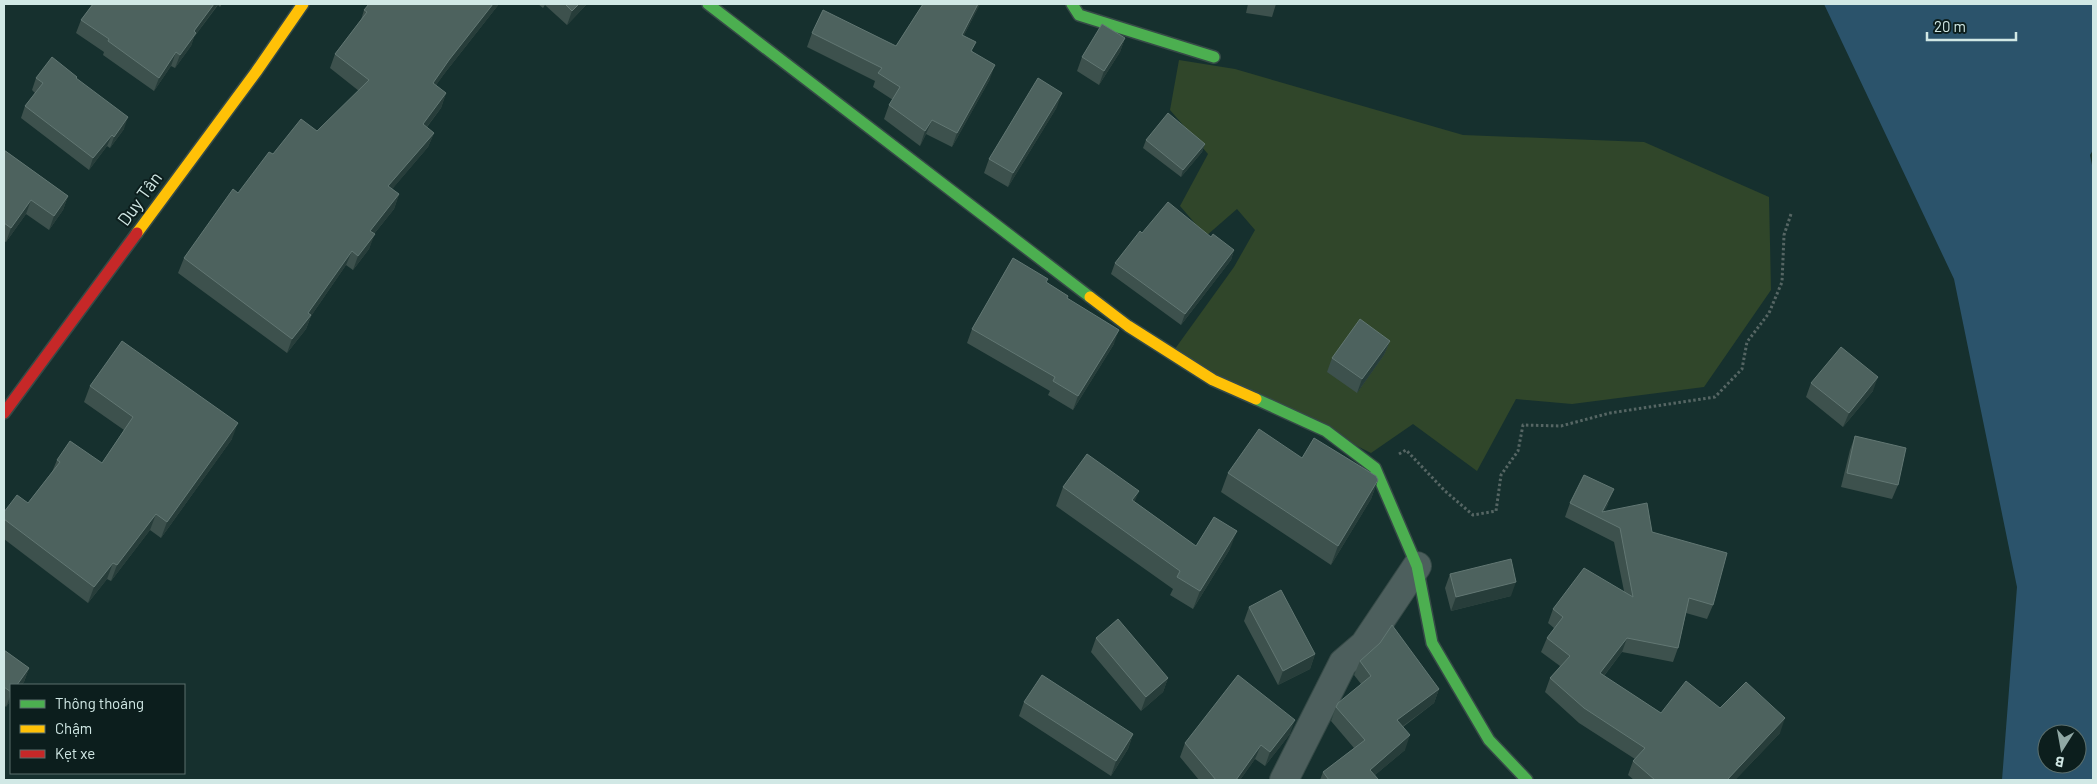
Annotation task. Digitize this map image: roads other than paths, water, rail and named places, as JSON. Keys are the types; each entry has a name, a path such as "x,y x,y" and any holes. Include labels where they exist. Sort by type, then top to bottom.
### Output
{"street":[{"name":"Duy Tân","path":"4,414 256,72 303,4"},
{"path":"708,4 1128,326 1213,380 1326,431 1375,468 1417,566 1432,643 1488,740 1527,780"},
{"path":"1072,4 1079,15 1214,57"},
{"path":"1284,780 1343,663 1364,645 1417,566"}],"water":[{"path":"1824,4 2093,4 2093,150 2090,155 2093,170 2093,780 2002,780 2017,587 1954,279"}]}
